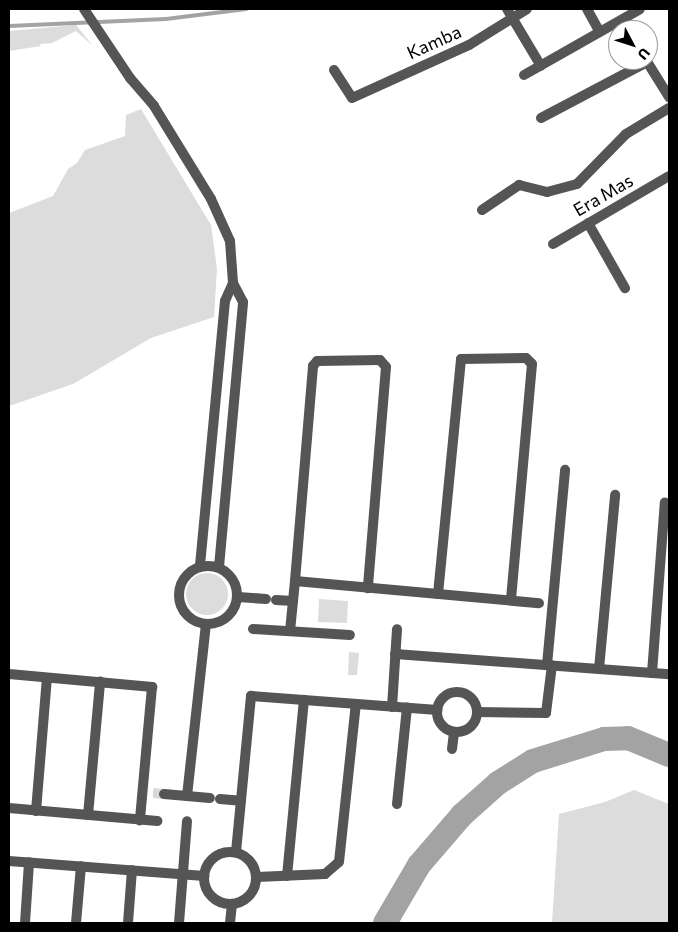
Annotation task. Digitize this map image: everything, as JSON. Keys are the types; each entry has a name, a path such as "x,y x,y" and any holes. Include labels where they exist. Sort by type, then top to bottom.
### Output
{"street":[{"path":"84,9 154,106 211,199 230,240 233,284 243,302 219,567"},
{"name":"Kamba","path":"334,70 352,98 469,45 509,13 527,9"},
{"path":"587,9 600,32"},
{"path":"623,20 640,9"},
{"path":"509,13 541,66"},
{"path":"524,75 608,28"},
{"path":"541,118 629,70"},
{"path":"652,70 669,96"},
{"path":"482,210 520,184 547,192 562,191 577,184 626,134 669,108"},
{"name":"Era Mas","path":"553,244 669,176"},
{"path":"588,223 625,288"},
{"path":"200,567 226,301 233,284"},
{"path":"438,594 460,362 464,358 526,358 532,364 511,600"},
{"path":"290,631 313,366 317,361 380,360 386,367 368,588"},
{"path":"477,712 546,713 565,470"},
{"path":"600,669 615,495"},
{"path":"652,673 665,502"},
{"path":"200,567 219,567 233,579 238,598 231,614 224,620 206,625 187,616 179,598 184,578 200,567"},
{"path":"295,581 539,603"},
{"path":"238,598 293,601"},
{"path":"187,796 206,625"},
{"path":"253,629 350,635"},
{"path":"392,707 397,629"},
{"path":"395,654 669,674"},
{"path":"9,674 152,687 153,793 140,820"},
{"path":"36,811 47,678"},
{"path":"88,815 100,682"},
{"path":"456,692 472,699 477,712 471,726 454,732 442,724 438,710 443,698 456,692"},
{"path":"236,852 251,696 438,710"},
{"path":"287,876 304,700"},
{"path":"257,877 325,874 339,862 356,704"},
{"path":"397,804 407,708"},
{"path":"452,749 454,732"},
{"path":"153,793 241,801"},
{"path":"9,808 157,821"},
{"path":"179,923 187,821"},
{"path":"226,852 236,852 249,859 257,877 249,897 232,904 219,902 210,896 204,876 213,858 226,852"},
{"path":"9,861 204,876"},
{"path":"25,923 29,862"},
{"path":"76,923 81,866"},
{"path":"128,923 132,870"},
{"path":"230,923 232,904"}],"shaded area":[{"path":"76,25 93,46 76,31 52,43 9,51 9,31"},
{"path":"141,109 211,225 217,269 214,317 151,338 73,384 9,406 9,213 53,196 68,169 77,163 85,150 125,136 126,115"},
{"path":"211,573 219,576 225,582 228,594 225,606 219,612 203,615 195,612 189,606 186,590 189,582 195,576"},
{"path":"319,599 348,601 347,623 318,622"},
{"path":"349,652 359,653 357,675 348,675"},
{"path":"634,790 669,804 669,923 552,923 559,814 605,802"}],"waterway":[{"path":"9,26 166,19 246,9"},
{"path":"385,923 419,865 462,815 498,783 533,761 604,739 628,738 669,755"}],"tunnel":[{"path":"153,793 164,794"}]}
